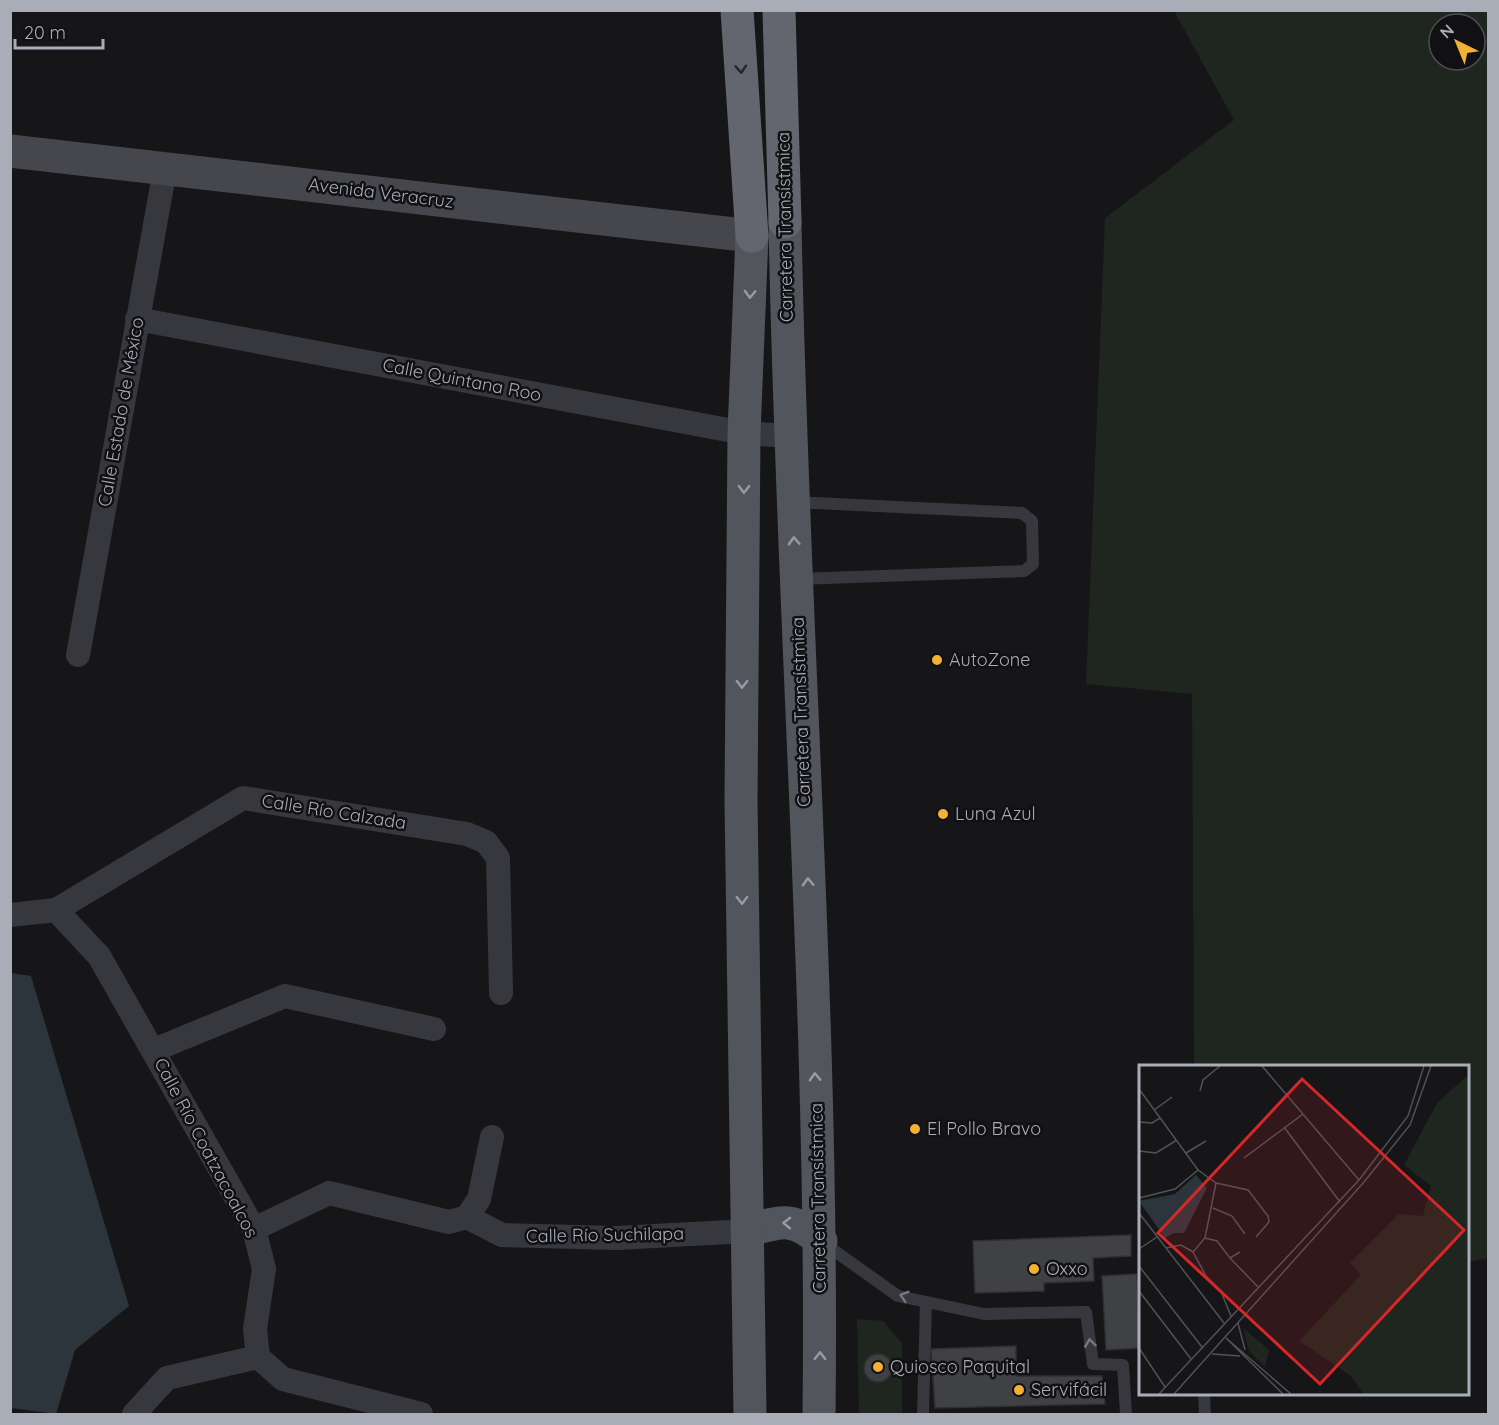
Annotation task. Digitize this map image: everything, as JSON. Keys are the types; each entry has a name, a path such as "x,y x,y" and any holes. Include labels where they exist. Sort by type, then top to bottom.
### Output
{"highway":[{"name":"Carretera Transístmica","path":"737,10 752,236"},
{"name":"Carretera Transístmica","path":"779,10 785,222"}],"main road":[{"name":"Carretera Transístmica","path":"785,222 789,436 821,1241 819,1414"},
{"name":"Carretera Transístmica","path":"750,1414 741,801 744,433 752,236"},
{"path":"747,1231 773,1224 793,1222 808,1229 821,1241"}],"street":[{"name":"Avenida Veracruz","path":"10,151 752,236"},
{"name":"Calle Estado de México","path":"78,655 165,169"},
{"name":"Calle Quintana Roo","path":"137,319 744,433 789,436"},
{"name":"Calle Río Calzada","path":"56,910 243,798 467,834 486,842 498,858 501,993"},
{"path":"10,915 56,910"},
{"name":"Calle Río Coatzacoalcos","path":"56,910 99,956 254,1229 264,1269 255,1329 258,1357"},
{"path":"154,1050 285,996 434,1029"},
{"path":"254,1229 329,1193 449,1222 467,1217 478,1199 492,1137"},
{"name":"Calle Río Suchilapa","path":"467,1217 502,1235 617,1238 747,1231"},
{"path":"134,1414 167,1378 258,1357 283,1379 421,1414"}],"lane":[{"path":"792,502 1022,513 1032,521 1033,564 1024,572 796,579"},
{"path":"821,1241 897,1296 984,1314 1086,1312 1093,1364 1123,1365 1126,1414"},
{"path":"923,1414 926,1302"},
{"path":"1204,1395 1205,1414"}],"shaded area":[{"path":"1174,11 1488,11 1488,1258 1469,1262 1469,1065 1194,1065 1192,694 1086,684 1105,218 1234,120"},
{"path":"11,973 31,976 129,1306 75,1350 56,1414 11,1408"},
{"path":"857,1319 883,1321 902,1343 902,1414 859,1414"}],"building":[{"name":"Oxxo","path":"1131,1235 1131,1256 1093,1258 1094,1281 1044,1283 1044,1291 975,1293 973,1241"},
{"path":"1137,1274 1139,1348 1106,1350 1102,1276"},
{"name":"Servifácil","path":"1016,1346 1016,1376 1102,1376 1105,1404 935,1408 931,1349"},
{"name":"Quiosco Paquital","path":"878,1354 888,1358 892,1368 888,1378 878,1382 868,1378 864,1368 868,1358"}],"place":[{"name":"AutoZone","path":"937,660"},
{"name":"Luna Azul","path":"943,814"},
{"name":"El Pollo Bravo","path":"915,1129"},
{"name":"Oxxo","path":"1034,1269"},
{"name":"Quiosco Paquital","path":"878,1367"},
{"name":"Servifácil","path":"1019,1390"}]}
